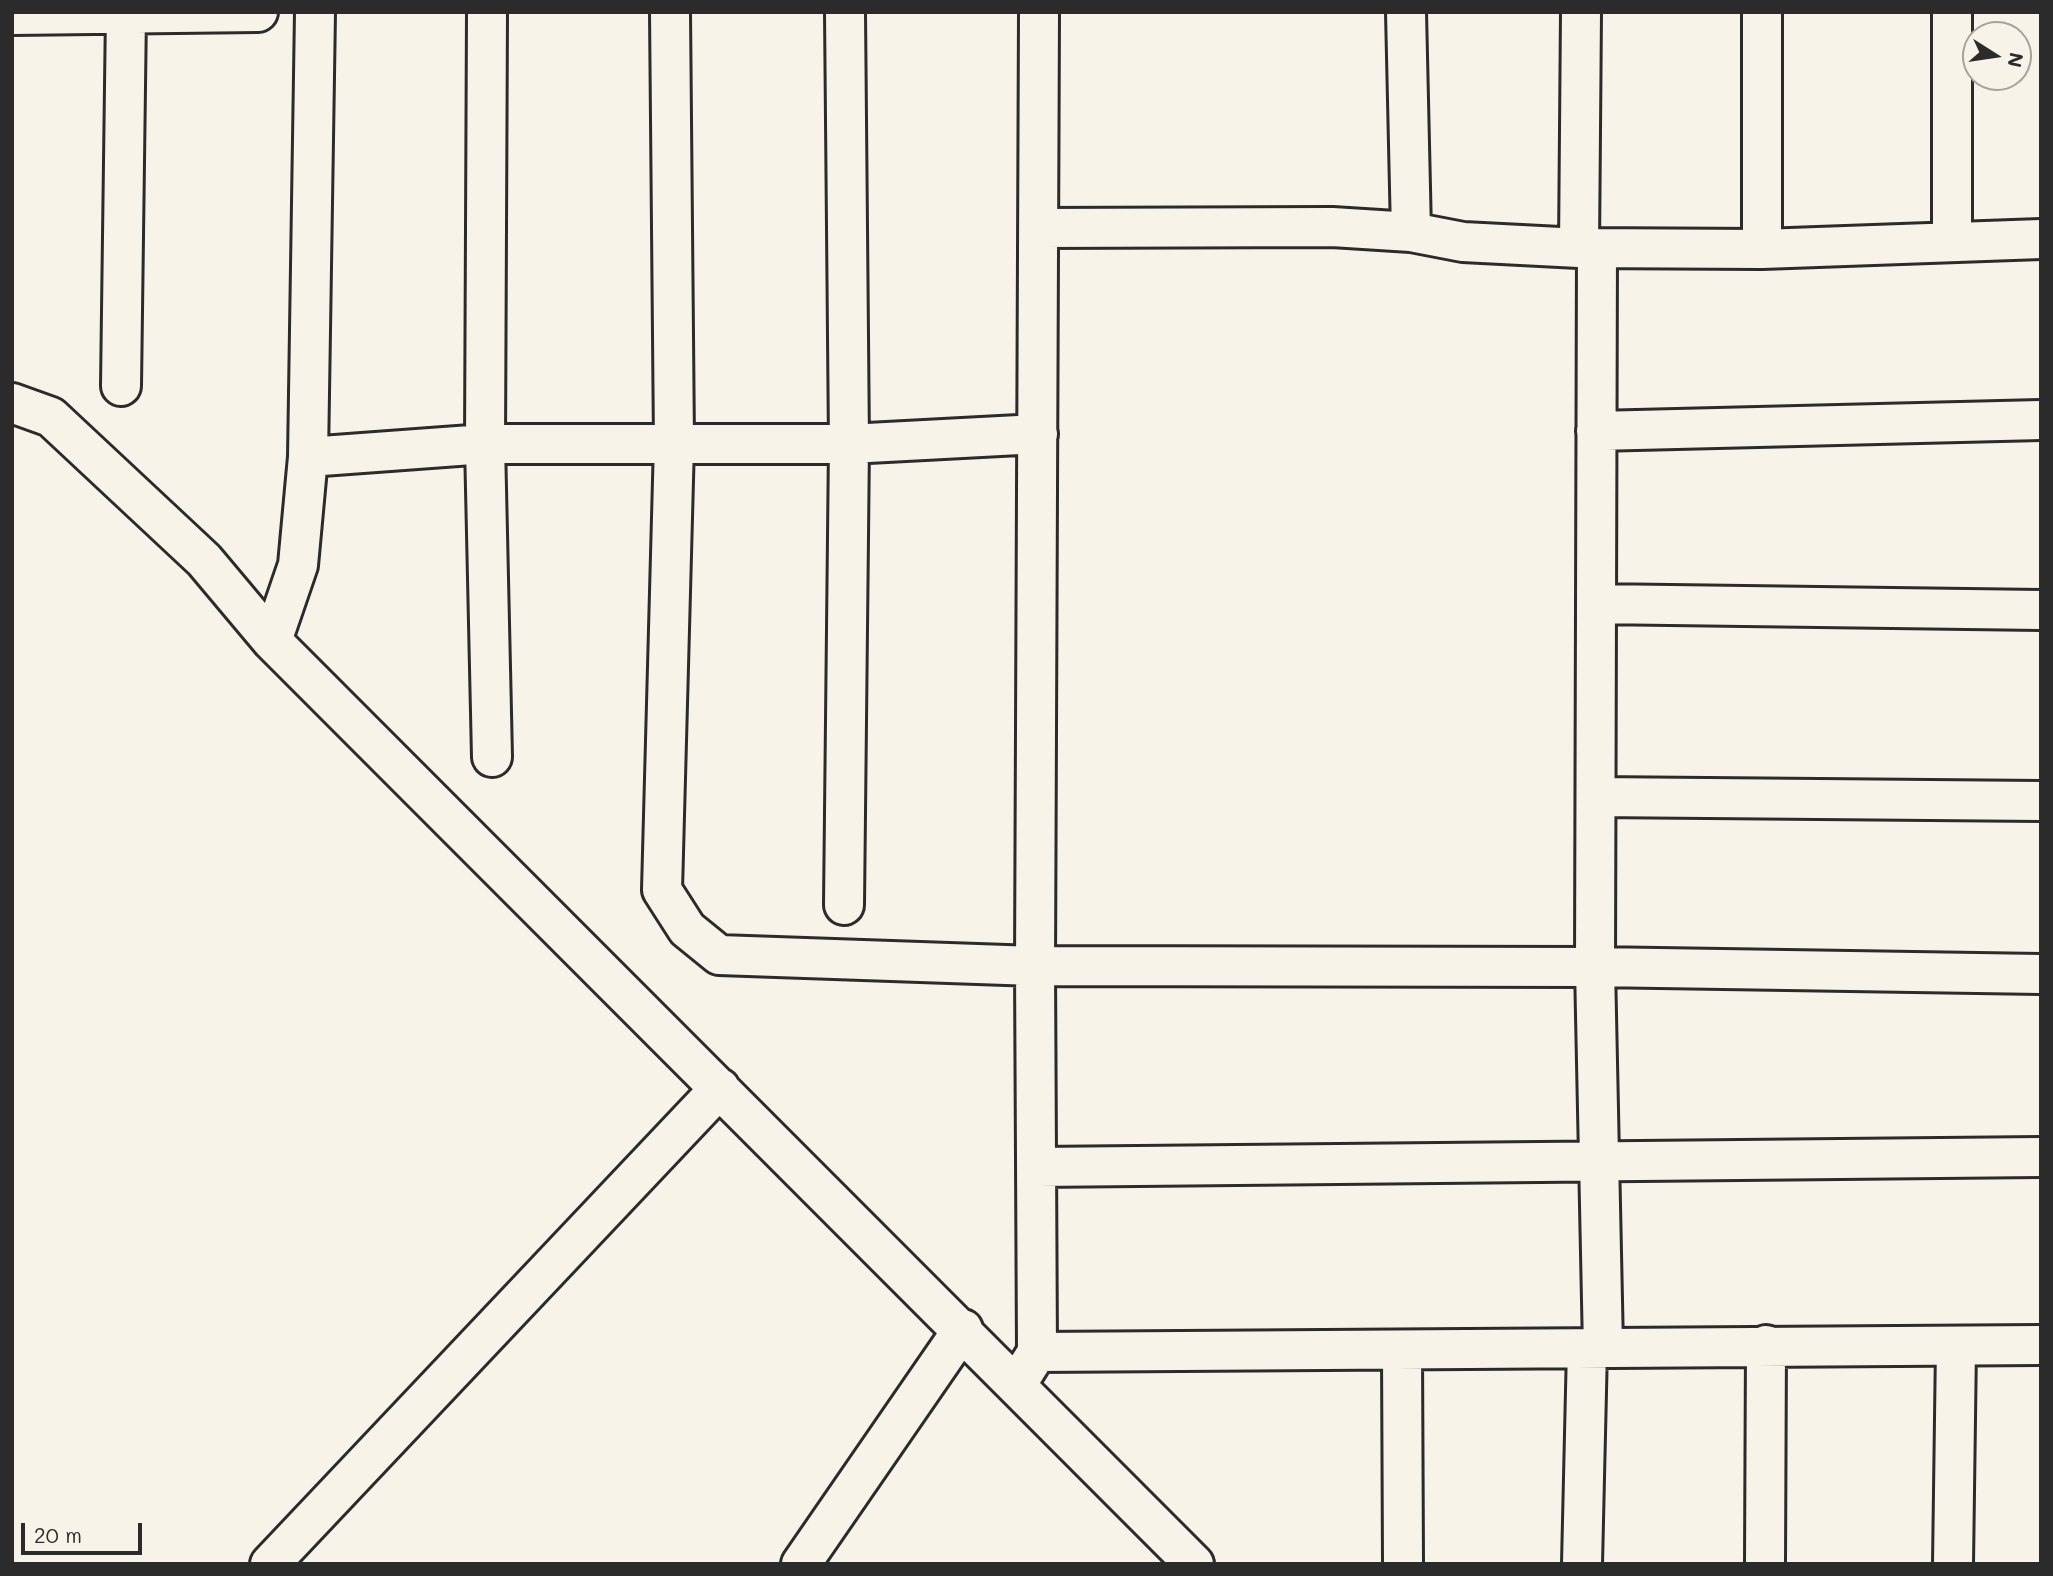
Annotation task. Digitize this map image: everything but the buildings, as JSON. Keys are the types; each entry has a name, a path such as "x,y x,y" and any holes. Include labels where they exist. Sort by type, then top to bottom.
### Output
{"street":[{"path":"12,15 258,12"},
{"path":"272,641 298,565 308,457 315,12"},
{"path":"487,12 485,444 492,757"},
{"path":"670,12 674,443 662,890 687,929 719,955 1035,966 1595,967 2041,974"},
{"path":"844,905 849,444 845,12"},
{"path":"1017,1384 1037,1352 1035,966 1039,12"},
{"path":"1406,12 1411,232"},
{"path":"1581,12 1596,431 1595,967 1600,1161 1595,1348 1582,1564"},
{"path":"1762,12 1762,249"},
{"path":"1952,12 1952,242"},
{"path":"121,386 125,14"},
{"path":"1039,228 1332,227 1411,232 1463,242 1588,248 1762,249 2041,239"},
{"path":"12,403 51,417 204,560 272,641 963,1329 1194,1564"},
{"path":"1596,431 2041,420"},
{"path":"308,457 485,444 849,444 1038,434"},
{"path":"1596,604 2041,610"},
{"path":"1595,796 2041,800"},
{"path":"270,1564 720,1088"},
{"path":"1037,1167 2041,1157"},
{"path":"801,1564 963,1329"},
{"path":"1765,1564 1766,1345"},
{"path":"1037,1352 2041,1345"},
{"path":"1953,1564 1956,1346"},
{"path":"1402,1350 1403,1564"}]}
